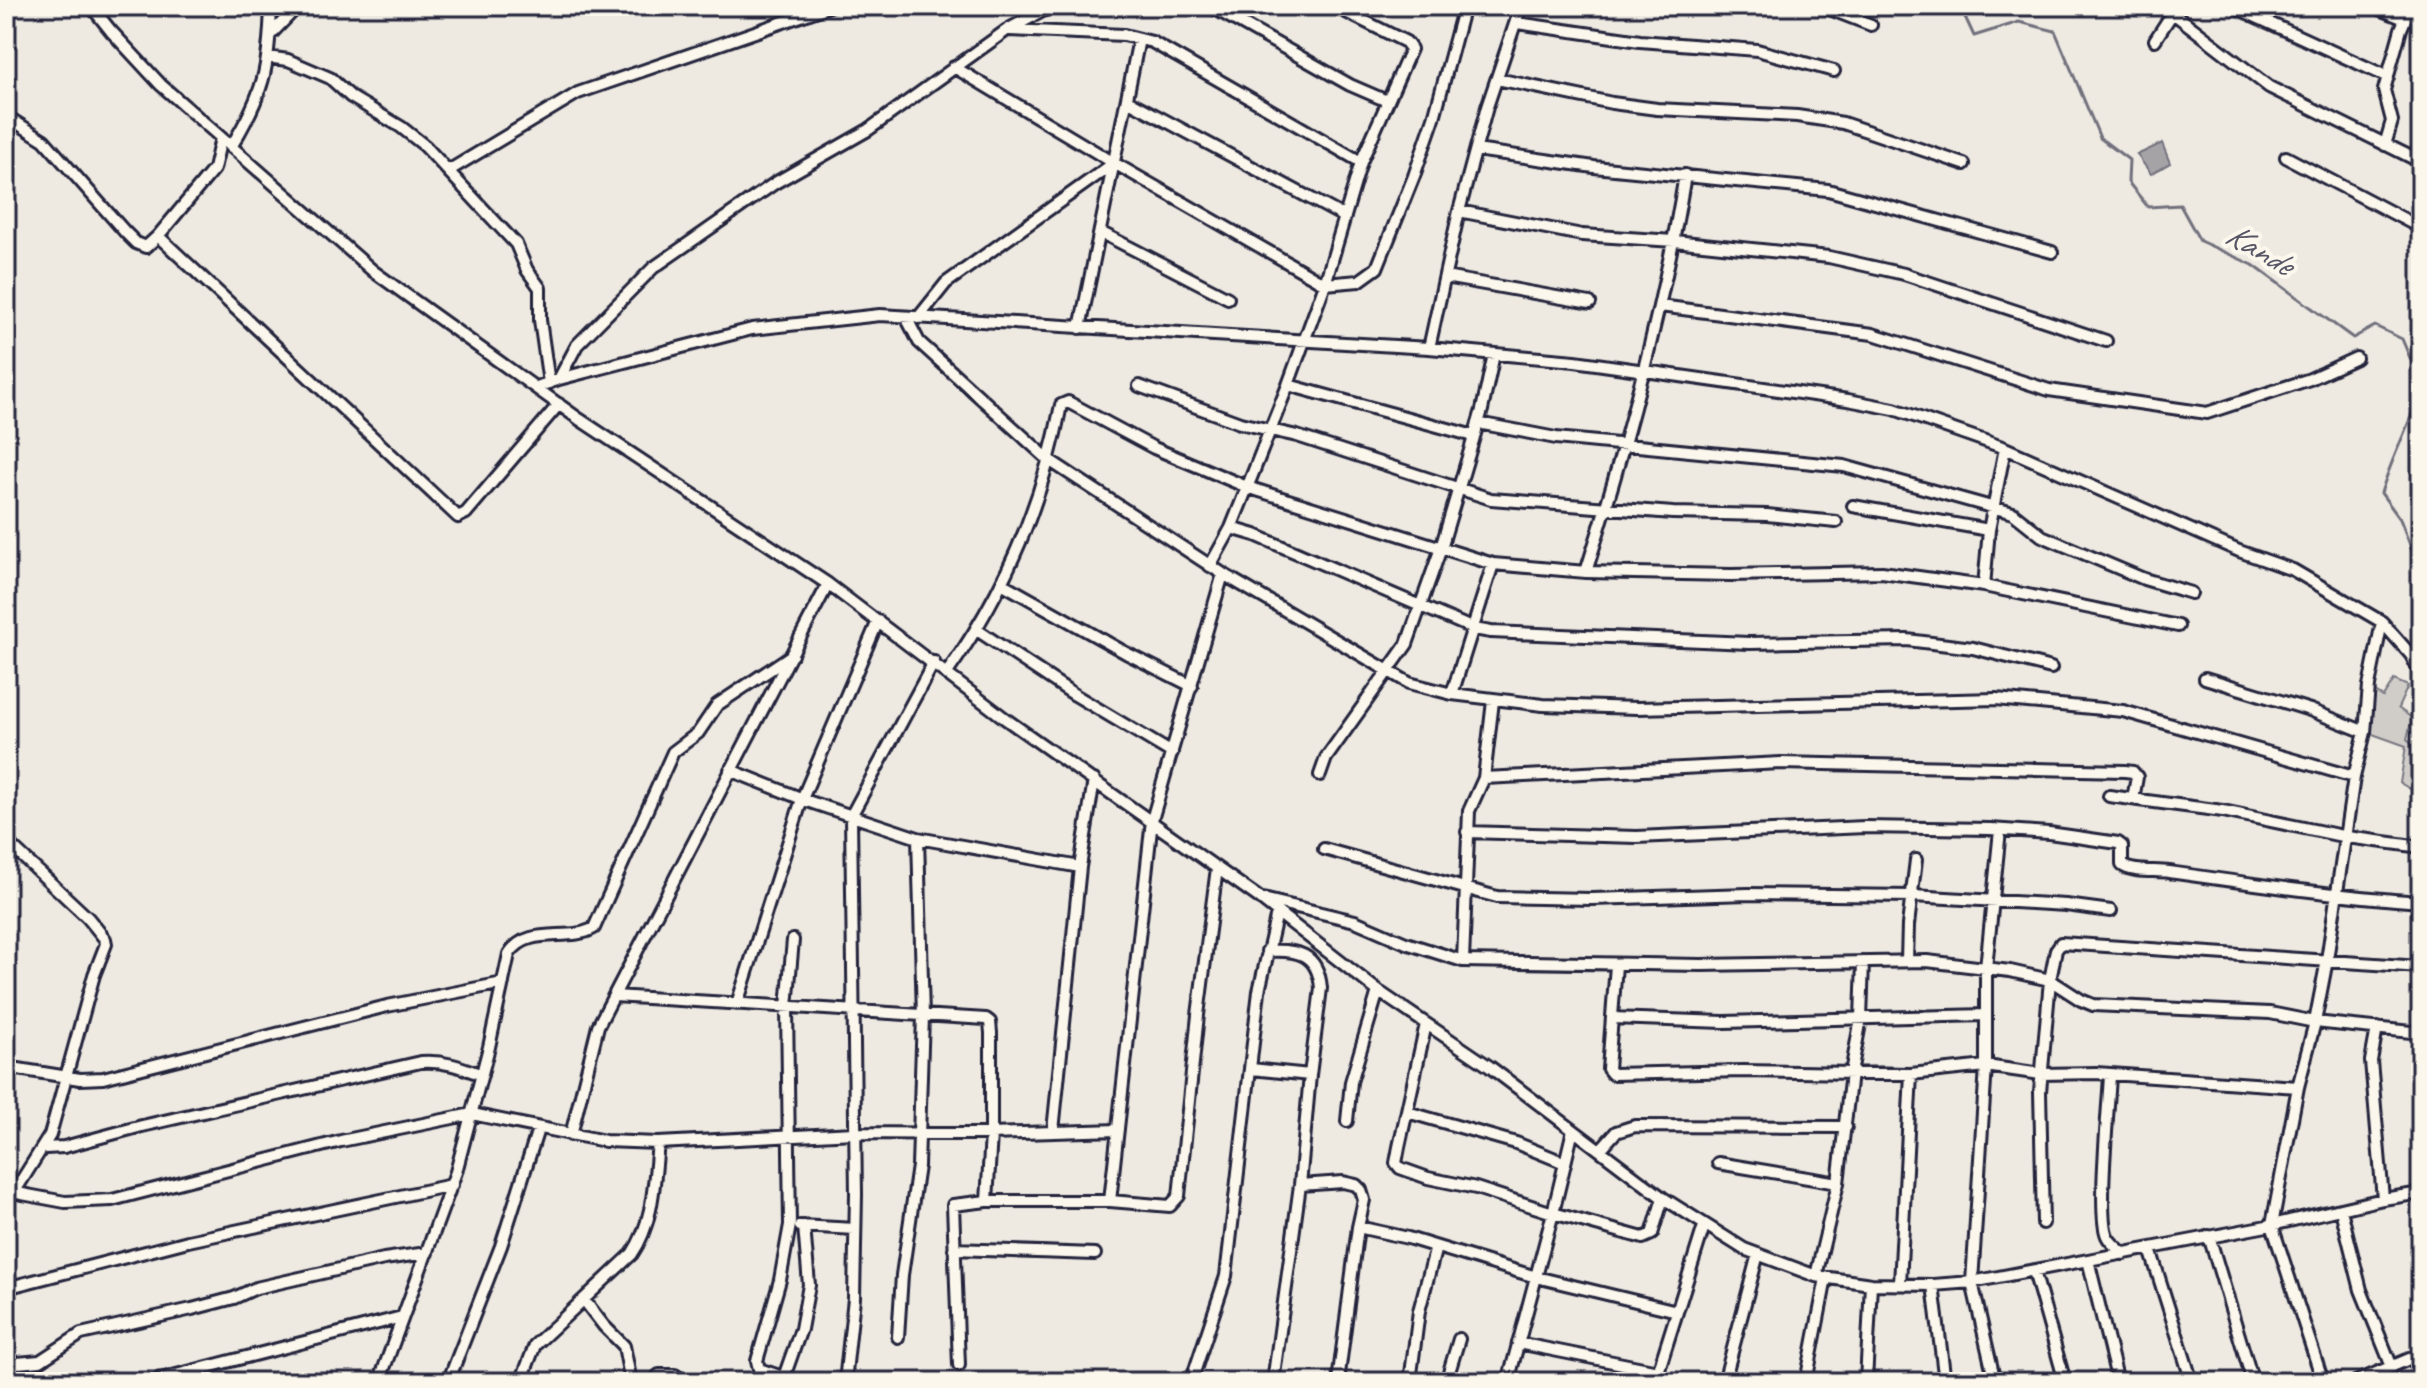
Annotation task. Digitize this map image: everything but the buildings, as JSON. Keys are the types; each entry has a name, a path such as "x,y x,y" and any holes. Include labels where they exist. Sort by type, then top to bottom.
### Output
{"street":[{"path":"91,6 161,85 373,271 559,404 828,584 1007,720 1258,897 1378,991 1490,1067 1663,1198 1704,1226 1758,1254 1821,1277 1871,1284 1972,1282 2272,1225 2421,1193"},
{"path":"231,147 258,100 267,57 271,6"},
{"path":"270,35 298,6"},
{"path":"448,171 578,93 830,6"},
{"path":"554,381 585,335 653,268 775,183 868,130 1007,30 1052,6"},
{"path":"1210,6 1350,85 1387,101"},
{"path":"1210,566 1231,528 1305,342 1361,162 1411,49 1409,44 1334,6"},
{"path":"954,67 1325,284 1359,281 1377,268 1414,176 1434,118 1464,6"},
{"path":"1429,348 1459,211 1521,6"},
{"path":"1822,6 1871,25"},
{"path":"2373,6 2405,19"},
{"path":"2385,145 2392,121 2384,98 2411,6"},
{"path":"2155,40 2175,9 2269,87 2418,160 2421,143"},
{"path":"2239,9 2388,77"},
{"path":"1517,23 1640,41 1757,50 1834,71"},
{"path":"1007,30 1124,35 1152,42 1361,162"},
{"path":"1080,328 1139,39"},
{"path":"267,57 288,60 330,78 351,97 401,127 425,146 516,244 527,270 540,288 541,326 554,381"},
{"path":"1497,79 1642,107 1797,116 1843,123 1964,164"},
{"path":"1127,100 1345,217"},
{"path":"6,116 44,140 136,243 146,247 214,169 221,138"},
{"path":"1476,150 1594,167 1828,190 2052,252"},
{"path":"2286,157 2421,228"},
{"path":"912,317 946,283 1114,163"},
{"path":"1586,572 1644,371 1674,241 1685,175"},
{"path":"1459,211 1582,235 1829,257 1904,274 2106,341"},
{"path":"1100,232 1228,298"},
{"path":"158,236 458,517 466,513 559,404"},
{"path":"1445,277 1590,303"},
{"path":"1660,306 1873,334 2049,390 2207,413 2310,379 2356,358"},
{"path":"537,387 752,329 880,315 1429,348 1575,361 1848,400 1894,409 2005,448 2239,551 2293,570 2382,622 2411,655 2421,674"},
{"path":"912,317 919,342 1049,460 1210,566 1409,683 1493,701 1637,708 1996,699 2123,711 2354,777"},
{"path":"1320,775 1326,758 1407,644 1441,548 1478,423 1494,354"},
{"path":"1288,385 1474,436"},
{"path":"1139,386 1240,423 1271,429 1491,499 1836,522"},
{"path":"947,673 977,630 1003,584 1049,460 1061,405 1068,402 1154,448 1247,487 1493,564 1586,572 1806,575 1882,572 1984,586 2178,626"},
{"path":"1478,423 1556,438 1844,466 2018,515 2042,536 2144,579 2191,593"},
{"path":"1984,586 1989,530 2005,448"},
{"path":"1853,506 1989,530"},
{"path":"1231,528 1255,535 1474,629 1749,643 1907,640 1973,648 2051,668"},
{"path":"1452,694 1493,564"},
{"path":"1110,1201 1152,820 1223,574"},
{"path":"571,1135 598,1026 828,584"},
{"path":"1003,584 1192,686"},
{"path":"737,1004 802,799 878,621"},
{"path":"2323,1382 2272,1225 2298,1087 2327,960 2354,777 2365,732 2369,686 2382,622"},
{"path":"977,630 1075,695 1172,753"},
{"path":"379,1382 452,1185 482,1075 509,954 515,944 543,935 594,928 673,752 698,733 717,705 792,655"},
{"path":"845,1382 854,1298 855,1229 851,816 934,662"},
{"path":"2205,678 2299,706 2365,732"},
{"path":"1463,961 1469,811 1484,778 1493,701"},
{"path":"1484,778 1781,763 2109,770 2136,774 2133,799"},
{"path":"730,770 802,799 918,838 1080,867"},
{"path":"1053,1131 1080,867 1094,780"},
{"path":"2109,796 2223,811 2347,837 2421,847"},
{"path":"1467,832 1637,837 1865,827 2049,833 2115,842 2122,846 2122,865 2126,869 2158,870 2336,896 2421,902"},
{"path":"1995,1382 1972,1282 1986,1066 1986,968 2000,830"},
{"path":"898,1337 902,1275 918,1166 923,1016 918,838"},
{"path":"6,841 88,918 105,939 105,950 94,975 45,1148 11,1191 65,1202 112,1200 341,1141 472,1114 605,1141 658,1143 854,1133 991,1134 1118,1130"},
{"path":"1324,849 1497,897 1913,896 2066,905 2111,911"},
{"path":"1907,961 1916,860"},
{"path":"959,1365 953,1205 987,1201 1110,1201 1170,1206 1179,1196 1217,868"},
{"path":"1258,897 1355,921 1406,943 1463,961 1616,965 1907,961 1986,968 2050,980 2093,1005 2270,1013 2315,1022 2421,1033"},
{"path":"1191,1382 1226,1276 1259,991 1277,913"},
{"path":"793,940 787,1007 790,1225 780,1280 757,1361 759,1369 797,1382"},
{"path":"2043,1223 2041,1074 2050,980 2056,950 2065,942 2421,967"},
{"path":"1267,951 1292,949 1303,954 1320,975 1321,988 1300,1185 1273,1382"},
{"path":"1806,1382 1861,1018 1863,962"},
{"path":"1616,965 1608,1069 1612,1074 1712,1071 1911,1074 1986,1066 2041,1074 2110,1074 2298,1087"},
{"path":"6,1067 80,1079 113,1076 387,1006 503,983"},
{"path":"1347,1121 1351,1082 1378,991"},
{"path":"614,996 981,1017 990,1022 991,1134 987,1201"},
{"path":"1612,1018 1724,1022 1985,1015"},
{"path":"1426,1024 1396,1163 1400,1168 1648,1238 1663,1198"},
{"path":"2377,1028 2371,1061 2383,1199"},
{"path":"45,1148 64,1147 421,1062 436,1060 451,1063 482,1075"},
{"path":"1251,1069 1310,1075"},
{"path":"1900,1284 1911,1074"},
{"path":"2110,1074 2104,1183 2105,1229 2111,1242 2124,1254"},
{"path":"1407,1112 1516,1143 1565,1163"},
{"path":"1600,1150 1616,1132 1635,1126 1846,1127"},
{"path":"448,1382 501,1246 538,1129"},
{"path":"1508,1382 1573,1130"},
{"path":"521,1382 535,1345 632,1254 640,1242 652,1203 658,1143"},
{"path":"1718,1163 1838,1183"},
{"path":"1300,1185 1343,1182 1356,1185 1364,1200 1338,1382"},
{"path":"6,1288 188,1241 452,1185"},
{"path":"2341,1210 2361,1290 2392,1367"},
{"path":"790,1225 855,1229"},
{"path":"784,1377 801,1329 809,1285 804,1226"},
{"path":"1518,1343 1656,1377 1704,1226"},
{"path":"1358,1227 1536,1277 1677,1311"},
{"path":"2209,1236 2253,1382"},
{"path":"1410,1382 1419,1311 1436,1247"},
{"path":"954,1249 1095,1254"},
{"path":"2150,1249 2192,1382"},
{"path":"6,1364 40,1361 81,1334 234,1298 256,1288 384,1259 427,1253"},
{"path":"1724,1382 1758,1254"},
{"path":"2088,1260 2118,1382"},
{"path":"2034,1271 2065,1382"},
{"path":"1866,1382 1871,1284"},
{"path":"1933,1285 1945,1382"},
{"path":"584,1300 624,1346 631,1382"},
{"path":"149,1382 402,1317"},
{"path":"1446,1382 1459,1339"},
{"path":"2355,1382 2382,1377 2392,1367 2421,1354"},
{"path":"653,1382 659,1375 675,1375 679,1382"}],"shaded area":[{"path":"2162,143 2170,163 2151,174 2137,155"},
{"path":"2394,680 2408,686 2398,708 2412,718 2407,739 2421,752 2421,795 2400,783 2406,746 2367,732 2371,689 2383,697"}],"waterway":[{"name":"Kande","path":"1960,6 1974,36 2019,22 2055,31 2100,138 2129,160 2128,182 2148,207 2180,205 2200,241 2253,265 2353,338 2375,326 2402,339 2421,384 2415,406 2421,414"},
{"path":"2415,406 2381,493 2400,519 2421,574"}]}
